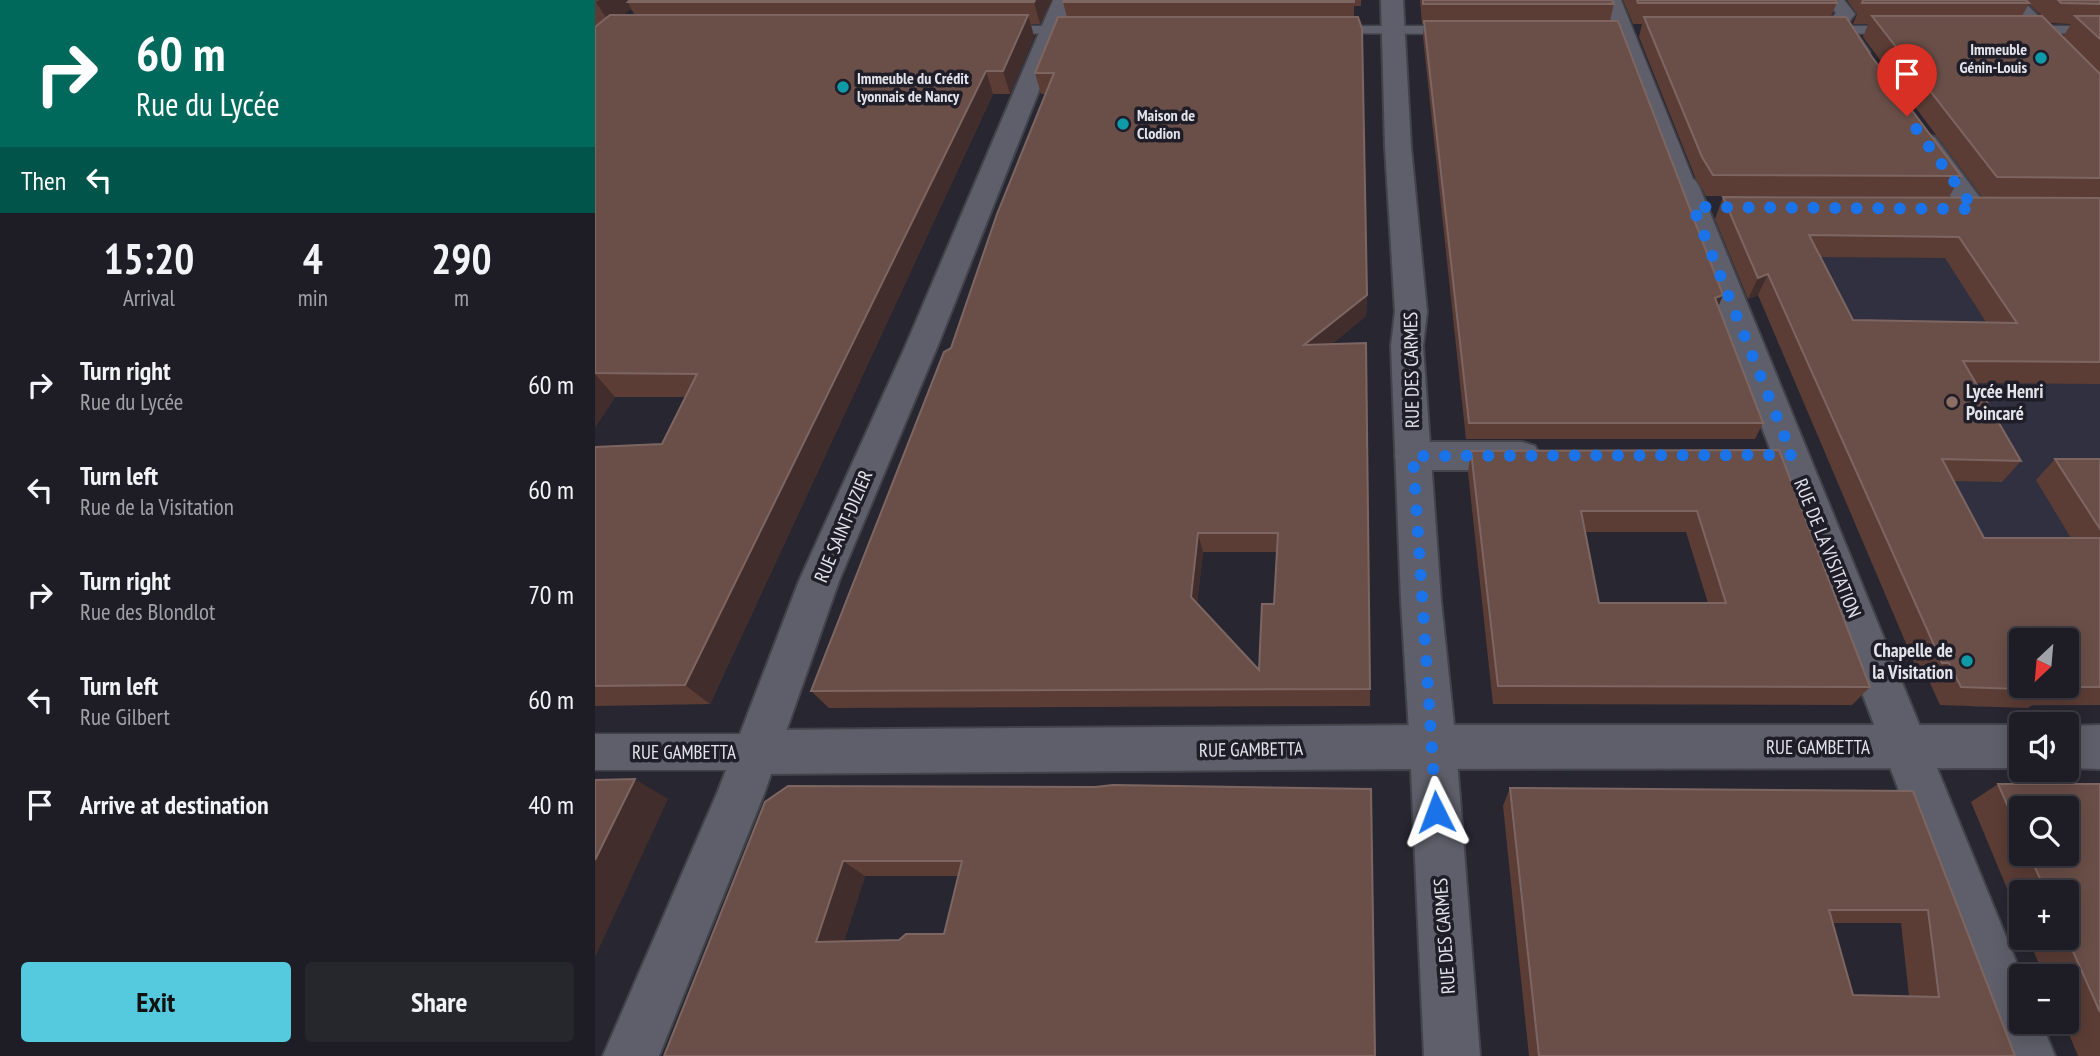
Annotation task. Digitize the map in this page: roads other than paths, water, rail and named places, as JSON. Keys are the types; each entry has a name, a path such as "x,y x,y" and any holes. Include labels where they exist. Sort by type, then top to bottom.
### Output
{"street":[{"name":"RUE DE LA VISITATION","path":"1612,0 1700,200 1792,455 2027,1056"},
{"path":"1835,0 1846,14 1839,22 1871,67"},
{"path":"2010,0 2030,28 2100,90"},
{"name":"RUE SAINT-DIZIER","path":"631,1056 755,752 819,581 922,345 1057,15"},
{"name":"RUE DES CARMES","path":"1393,16 1398,147 1411,312 1407,346 1422,622 1433,747 1452,1056"},
{"path":"1909,120 1986,209 1937,209"},
{"path":"1752,455 1792,455"},
{"path":"1413,456 1557,456"},
{"name":"RUE GAMBETTA","path":"595,752 2009,747"},
{"path":"2079,747 2100,747"}],"lane":[{"path":"989,31 1057,15 1086,30"},
{"path":"1319,30 1393,16 1457,30"},
{"path":"2030,28 2100,30"},
{"path":"1818,30 1898,30"}],"place":[{"name":"Immeuble Génin-Louis","path":"2041,58"},
{"name":"Immeuble du Crédit lyonnais de Nancy","path":"843,87"},
{"name":"Maison de Clodion","path":"1123,124"},
{"name":"Lycée Henri Poincaré","path":"1952,402"},
{"name":"Chapelle de la Visitation","path":"1967,661"}]}
